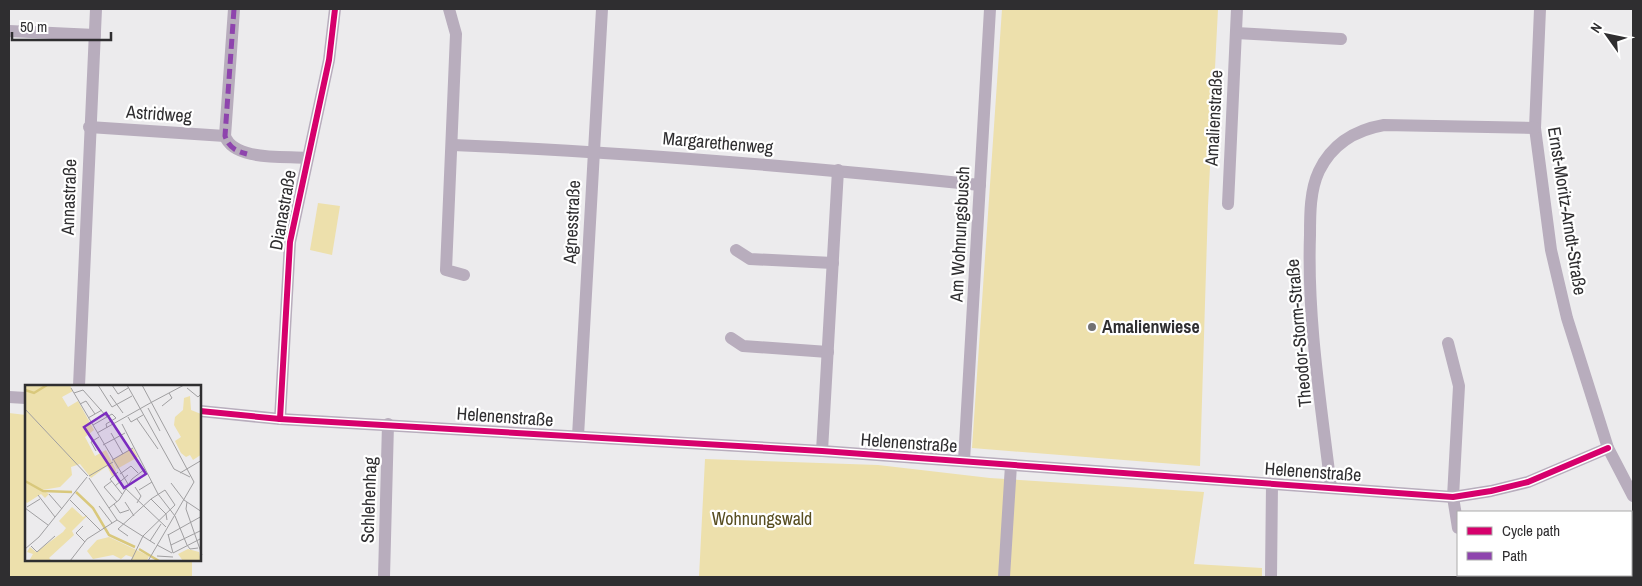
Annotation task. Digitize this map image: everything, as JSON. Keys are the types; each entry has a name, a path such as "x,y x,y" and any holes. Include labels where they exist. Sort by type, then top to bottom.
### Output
{"street":[{"name":"Annastraße","path":"79,385 89,127 96,9"},
{"path":"234,9 225,136 228,145 236,151 247,154 307,158"},
{"name":"Dianastraße","path":"280,419 290,242 329,60 335,9"},
{"path":"449,9 456,34 453,145 446,270 464,275"},
{"name":"Agnesstraße","path":"578,436 602,9"},
{"name":"Am Wohnungsbusch","path":"964,462 990,9"},
{"name":"Amalienstraße","path":"1228,204 1237,9"},
{"name":"Ernst-Moritz-Arndt-Straße","path":"1540,9 1535,128 1552,250 1564,308 1608,448 1633,496"},
{"path":"9,31 95,35"},
{"path":"1236,33 1341,39"},
{"name":"Theodor-Storm-Straße","path":"1331,488 1308,283 1311,206 1318,172 1330,154 1345,138 1366,128 1384,124 1535,128"},
{"name":"Astridweg","path":"89,127 225,136"},
{"name":"Margarethenweg","path":"453,145 593,151 838,170 980,185"},
{"path":"822,451 838,170"},
{"path":"736,250 750,259 833,263"},
{"path":"731,338 743,346 828,352"},
{"path":"1448,343 1459,386 1453,497 1457,522"},
{"path":"9,397 25,398"},
{"name":"Helenenstraße","path":"201,411 280,419 822,451 1453,497 1491,491 1528,482 1608,448"},
{"name":"Schlehenhag","path":"384,577 388,424"},
{"path":"1004,577 1011,465"},
{"path":"1271,577 1272,484"}],"green space":[{"name":"Amalienwiese","path":"1002,9 1218,9 1208,206 1200,466 972,448"},
{"path":"318,203 340,206 332,255 310,250"},
{"path":"9,413 25,415 25,561 192,561 192,577 9,577"},
{"name":"Wohnungswald","path":"705,459 878,465 990,478 1204,492 1194,564 1262,568 1262,577 699,577"}],"marked path":[{"path":"234,9 225,136 233,148 247,154"}],"cycle path":[{"path":"280,419 290,242 329,60 335,9"},
{"path":"201,411 280,419 822,451 1453,497 1491,491 1528,482 1608,448"}],"place":[{"name":"Amalienwiese","path":"1092,327"}]}
